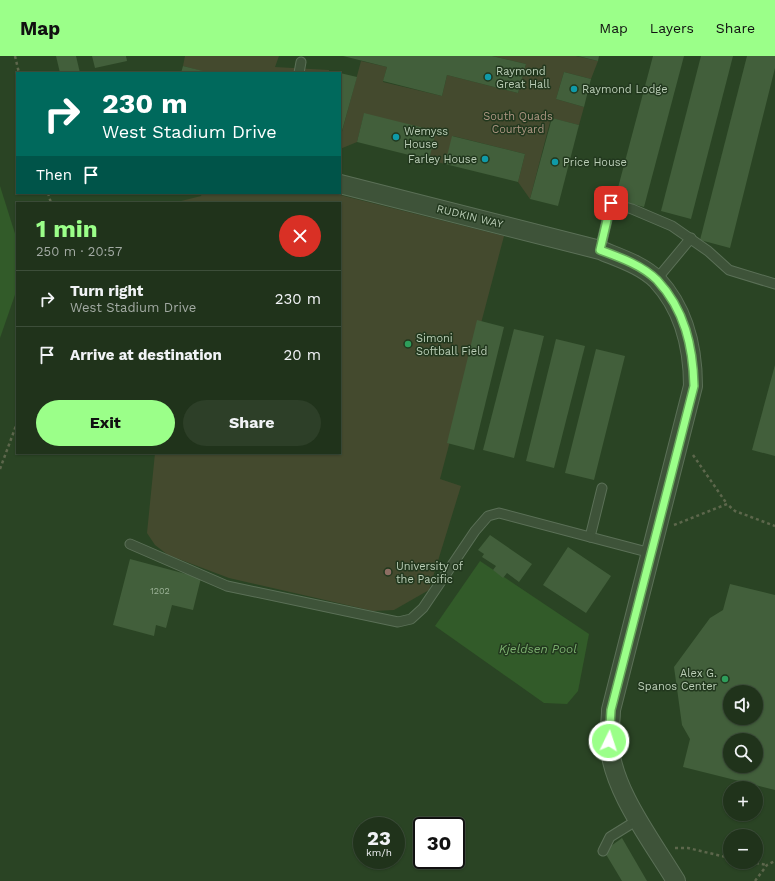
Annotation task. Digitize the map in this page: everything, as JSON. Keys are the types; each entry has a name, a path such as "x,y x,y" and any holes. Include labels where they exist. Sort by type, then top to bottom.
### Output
{"street":[{"name":"RUDKIN WAY","path":"341,184 600,250 640,268 656,280 677,309 691,346 694,386 611,710 609,741 615,771 623,790 676,881"}],"lane":[{"path":"299,72 301,62"},
{"path":"600,250 611,203 654,218 691,238 729,270 775,284"},
{"path":"656,280 691,238"},
{"path":"590,537 602,488"},
{"path":"130,544 227,586 398,622 411,619 423,608 475,531 488,516 499,513 651,553"},
{"path":"603,851 610,837 639,819"}],"path":[{"path":"14,56 19,72"},
{"path":"0,469 16,426"},
{"path":"681,438 727,504 735,511 775,526"},
{"path":"656,532 727,504"},
{"path":"656,848 688,848 723,856"},
{"path":"755,881 767,865 775,861"},
{"path":"763,864 767,865"}],"green space":[{"path":"185,56 279,56 275,67 329,70 329,72 205,72 183,66"},
{"name":"South Quads Courtyard","path":"492,56 576,56 598,61 591,79 564,72 556,99 584,107 579,125 551,118 530,199 518,182 525,154 453,136 445,164 429,160 435,131 364,114 357,142 341,149 341,135 361,61 387,67 383,82 442,96 447,75 518,93 526,64"},
{"name":"Simoni Softball Field","path":"202,194 336,194 504,236 440,479 461,486 429,590 394,610 373,611 229,578 168,555 155,545 147,533 155,454 341,454 341,202 177,202 201,196"}],"water":[{"path":"0,186 16,237 16,292 0,338"},
{"name":"Kjeldsen Pool","path":"480,561 589,634 578,691 567,704 544,703 435,626"}],"building":[{"path":"56,56 76,56 80,72 60,72"},
{"path":"92,56 126,56 127,61 95,68"},
{"name":"Raymond Great Hall","path":"343,56 492,56 526,64 518,93 447,75 442,96 383,81 387,67"},
{"path":"578,56 599,56 598,61"},
{"path":"653,56 684,56 644,207 615,199"},
{"path":"701,56 733,56 691,219 661,211"},
{"path":"747,56 775,56 775,68 730,248 700,240"},
{"path":"183,66 207,72 181,72"},
{"name":"Raymond Lodge","path":"564,72 591,79 584,107 556,99"},
{"path":"341,73 357,77 341,134"},
{"name":"Wemyss House","path":"364,113 436,131 429,160 357,142"},
{"name":"Price House","path":"552,118 579,125 558,206 530,199"},
{"name":"Farley House","path":"452,136 525,154 518,182 445,164"},
{"path":"477,320 504,327 474,450 447,443"},
{"path":"514,329 544,336 514,458 483,450"},
{"path":"556,339 585,346 554,468 526,461"},
{"path":"596,349 625,356 594,480 565,473"},
{"path":"775,365 775,456 752,450"},
{"path":"490,535 532,564 519,582 507,573 503,578 493,570 496,566 482,557 484,554 478,550"},
{"path":"568,547 611,576 586,613 543,585"},
{"path":"130,559 201,578 193,610 172,605 166,628 156,625 154,636 113,625"},
{"name":"Alex G. Spanos Center","path":"730,584 775,595 775,790 763,787 763,781 739,781 683,767 690,739 682,725 674,667 710,618 723,610"},
{"path":"622,838 647,881 622,881 604,851"}],"place":[{"name":"Raymond Great Hall","path":"488,77"},
{"name":"Raymond Lodge","path":"574,89"},
{"name":"Wemyss House","path":"396,137"},
{"name":"Farley House","path":"485,159"},
{"name":"Price House","path":"555,162"},
{"name":"Simoni Softball Field","path":"408,344"},
{"name":"University of the Pacific","path":"388,572"},
{"name":"Alex G. Spanos Center","path":"725,679"}],"route":[{"path":"609,741 611,710 694,386 691,346 677,309 667,294 656,280 640,268 600,250 611,203"}]}
